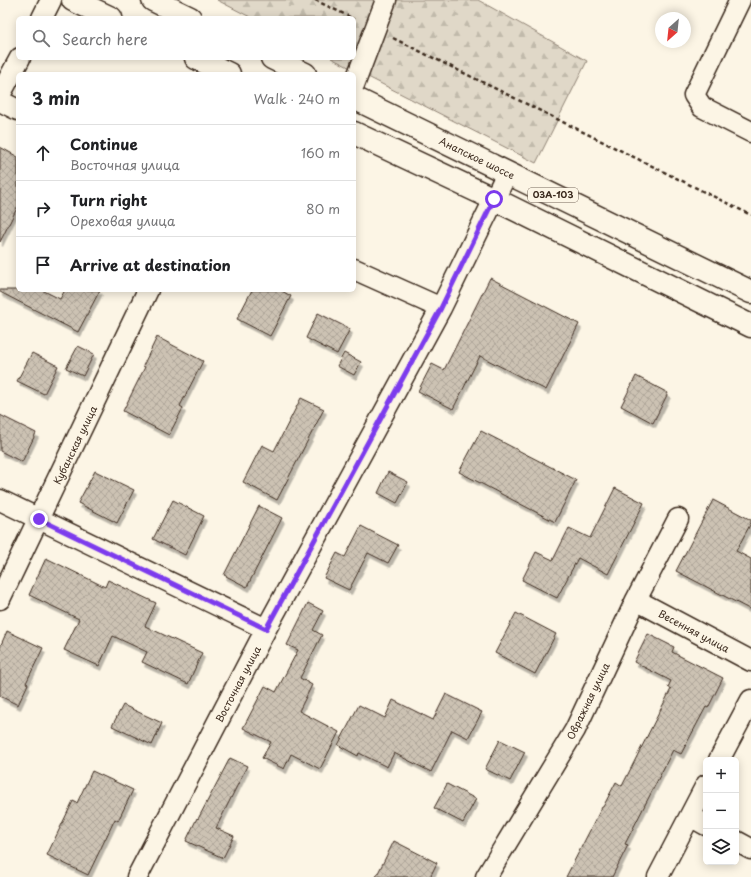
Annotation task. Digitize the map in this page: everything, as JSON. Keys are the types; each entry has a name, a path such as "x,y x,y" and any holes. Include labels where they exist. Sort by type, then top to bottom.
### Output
{"main road":[{"path":"73,0 107,16"},
{"path":"153,0 186,16"},
{"path":"200,60 225,72"},
{"path":"276,60 301,72"},
{"name":"Анапское шоссе","path":"356,99 751,292"},
{"name":"03А-103","path":"356,134 494,199 751,326"}],"street":[{"path":"43,16 51,0"},
{"path":"356,81 386,0"},
{"path":"740,0 694,95 702,107 751,132"},
{"path":"0,95 19,60"},
{"path":"0,101 16,109"},
{"name":"Восточная улица","path":"137,877 266,629 441,308 507,172"},
{"path":"356,270 441,308"},
{"name":"Кубанская улица","path":"0,599 147,292"},
{"path":"0,500 266,629"},
{"name":"Овражная улица","path":"486,877 575,730 636,600 678,519"},
{"name":"Весенняя улица","path":"636,600 751,661"},
{"path":"721,757 751,700"},
{"path":"658,877 698,820 704,793"},
{"path":"739,843 751,849"}],"path":[{"path":"315,0 348,16"},
{"path":"375,29 751,215"}],"green space":[{"path":"217,0 478,0 587,61 536,163 335,60 356,60 356,16 248,16"}],"building":[{"path":"0,147 16,156 16,210 0,242"},
{"path":"490,278 579,324 546,390 480,356 453,409 418,391 432,364 444,370"},
{"path":"0,290 16,290 16,292 46,292 60,299 64,292 99,292 78,332 0,292"},
{"path":"251,292 284,292 291,296 270,336 237,319"},
{"path":"318,313 350,329 337,354 306,338"},
{"path":"157,337 203,361 180,406 183,408 169,435 123,411 145,367 143,366"},
{"path":"78,346 94,354 83,376 66,368"},
{"path":"32,353 58,366 44,394 17,381"},
{"path":"344,353 361,362 354,375 337,366"},
{"path":"636,376 668,393 653,423 621,406"},
{"path":"301,398 324,409 277,500 243,482 262,445 274,451"},
{"path":"0,415 36,433 22,462 0,451"},
{"path":"481,431 576,480 555,522 459,472"},
{"path":"95,471 134,490 117,523 78,503"},
{"path":"388,472 408,482 397,503 378,493"},
{"path":"615,488 644,503 608,574 578,558 557,598 522,580 536,552 553,560 569,528 590,538"},
{"path":"173,500 204,516 185,555 153,539"},
{"path":"713,500 751,520 751,523 736,551 751,559 751,610 676,571"},
{"path":"259,506 282,518 247,587 224,575"},
{"path":"361,526 398,545 388,563 368,553 349,590 324,578 337,553 345,557"},
{"path":"46,558 105,587 108,580 156,603 145,626 202,653 188,684 142,662 147,652 113,636 99,666 64,650 79,619 29,595"},
{"path":"308,603 323,611 313,630 322,635 300,678 312,685 299,711 339,732 320,769 291,754 284,769 262,758 271,742 243,728 265,686 276,692 298,650 287,645"},
{"path":"516,613 556,634 535,674 495,653"},
{"path":"7,631 43,648 26,683 28,684 18,705 0,696 0,647"},
{"path":"648,634 674,647 672,652 723,678 708,708 706,707 681,754 673,750 625,844 628,845 612,877 566,877 616,782 622,786 671,689 668,687 671,681 634,662"},
{"path":"446,694 482,712 468,738 452,730 431,772 394,753 387,767 359,753 358,756 338,745 359,705 385,718 393,700 433,720"},
{"path":"123,705 162,723 152,745 112,726"},
{"path":"500,740 525,752 510,781 485,769"},
{"path":"230,758 247,766 216,828 234,836 223,858 186,841"},
{"path":"92,771 133,790 118,821 115,819 88,875 47,855 73,801 77,803"},
{"path":"447,784 476,799 463,823 434,808"},
{"path":"394,841 437,863 430,877 376,877"}],"route":[{"path":"39,519 266,629 441,308 494,199"}]}
